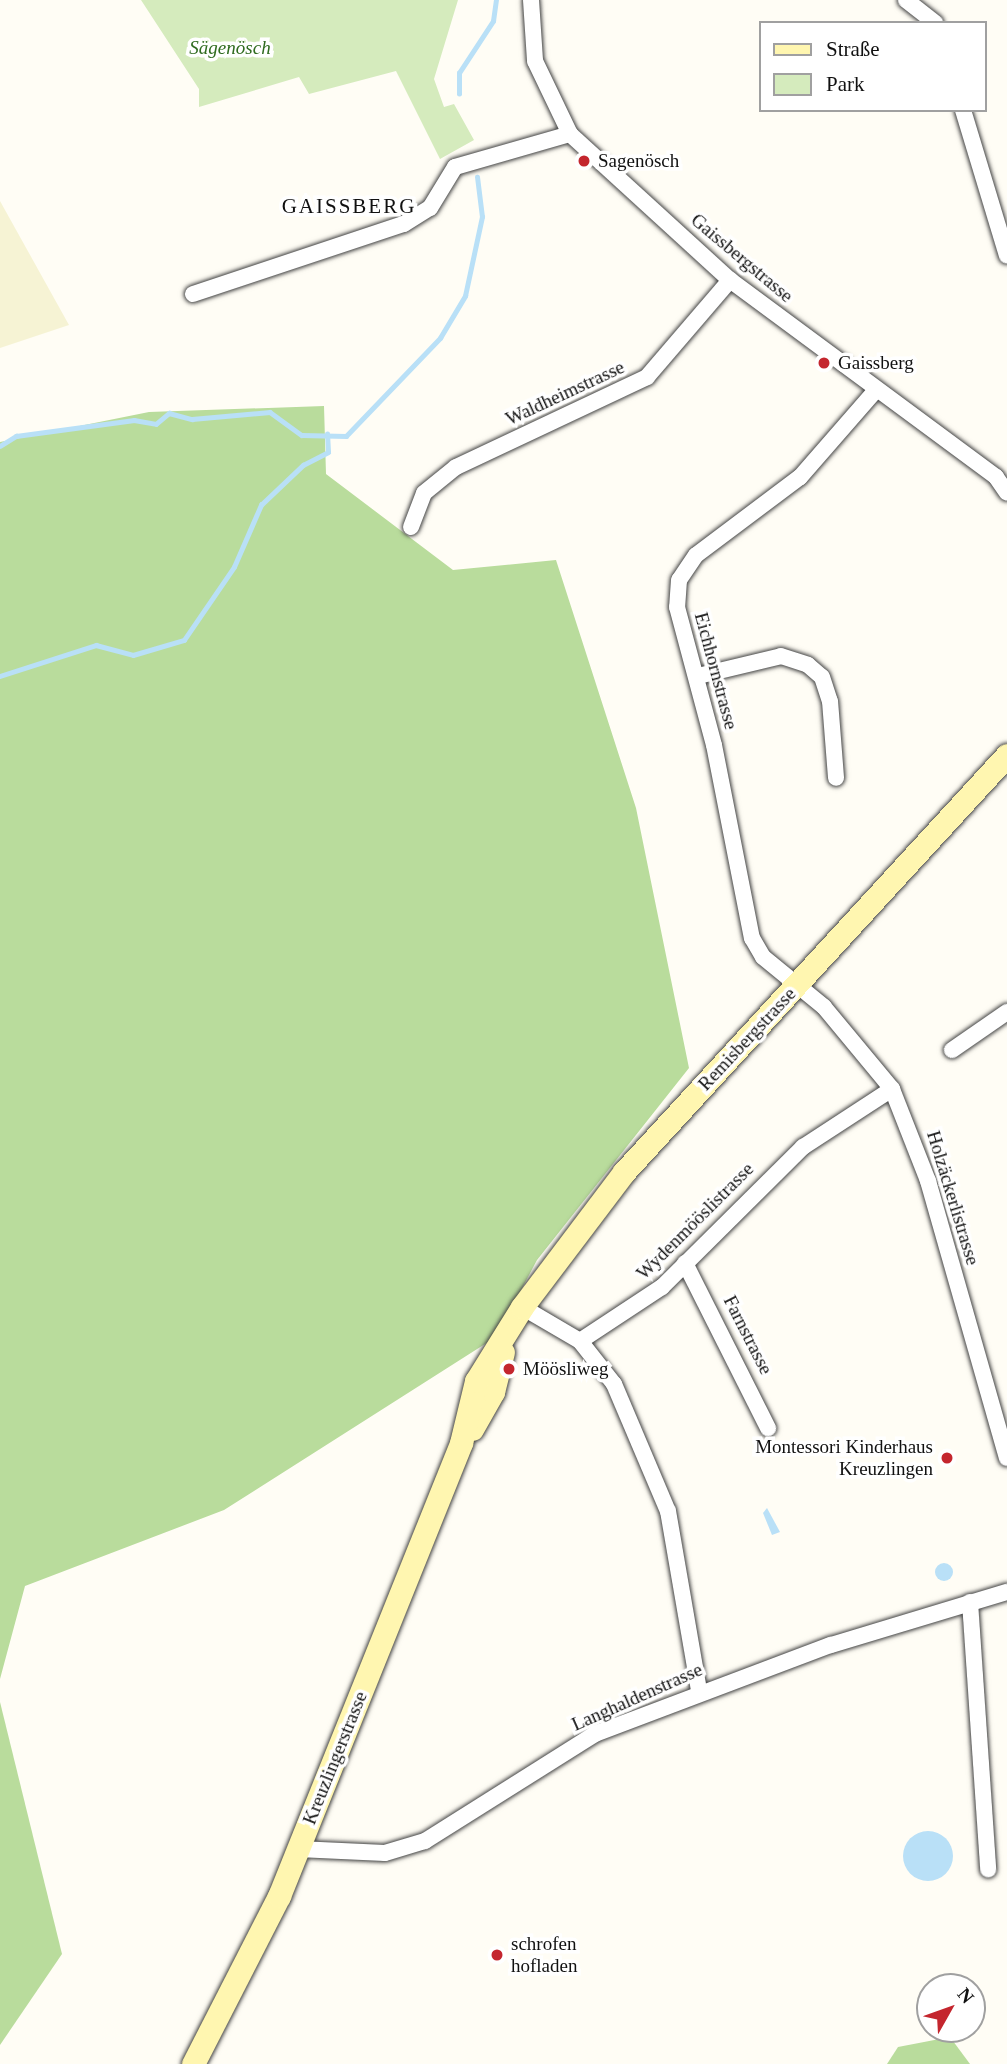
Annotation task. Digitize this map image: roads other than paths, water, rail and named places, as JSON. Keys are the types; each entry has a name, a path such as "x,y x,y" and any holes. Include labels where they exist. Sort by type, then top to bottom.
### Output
{"street":[{"name":"Gaissbergstrasse","path":"531,0 535,61 570,134 730,280 996,477 1007,493"},
{"path":"906,0 932,21"},
{"path":"964,112 1007,256"},
{"path":"193,294 404,224 430,208 455,167 570,134"},
{"name":"Waldheimstrasse","path":"411,527 424,493 456,467 648,377 730,280"},
{"name":"Eichhornstrasse","path":"797,985 763,957 752,938 698,676 677,607 685,567 800,477 876,390"},
{"path":"698,676 781,656 808,665 822,677 830,701 836,778"},
{"name":"Remisbergstrasse","path":"461,1443 477,1381 522,1307 585,1216 1007,755"},
{"name":"Holzäckerlistrasse","path":"797,985 824,1007 892,1090 928,1181 1007,1458"},
{"path":"952,1050 1007,1012"},
{"name":"Wydenmööslistrasse","path":"580,1341 640,1304 803,1147 892,1090"},
{"name":"Farnstrasse","path":"685,1263 768,1428"},
{"path":"522,1307 580,1341 614,1384 668,1511 699,1690"},
{"name":"Kreuzlingerstrasse","path":"193,2064 250,1963 461,1443"},
{"name":"Langhaldenstrasse","path":"298,1849 385,1853 425,1842 595,1734 699,1690 1007,1592"},
{"path":"970,1602 988,1869"}],"water":[{"path":"767,1508 780,1532 772,1535 763,1513"},
{"path":"940,1563 948,1563 953,1572 951,1579 940,1581 935,1576 935,1568"},
{"path":"928,1831 946,1838 953,1856 946,1874 928,1881 910,1874 903,1856 910,1838"}],"waterway":[{"path":"459,94 459,73 493,21 496,0"},
{"path":"0,446 16,436 134,420 156,424 169,413 192,419 270,412 302,435 346,436 440,338 465,296 482,217 477,177"},
{"path":"0,676 96,645 133,655 184,640 234,567 261,505 303,465 328,452 327,434"}],"place":[{"name":"Sagenösch","path":"584,161"},
{"name":"Gaissberg","path":"824,363"},
{"name":"Möösliweg","path":"509,1369"},
{"name":"Montessori Kinderhaus Kreuzlingen","path":"947,1458"},
{"name":"schrofen hofladen","path":"497,1955"}],"district":[{"name":"GAISSBERG","path":"349,206"}],"park label":[{"name":"Sägenösch","path":"230,48"}]}
